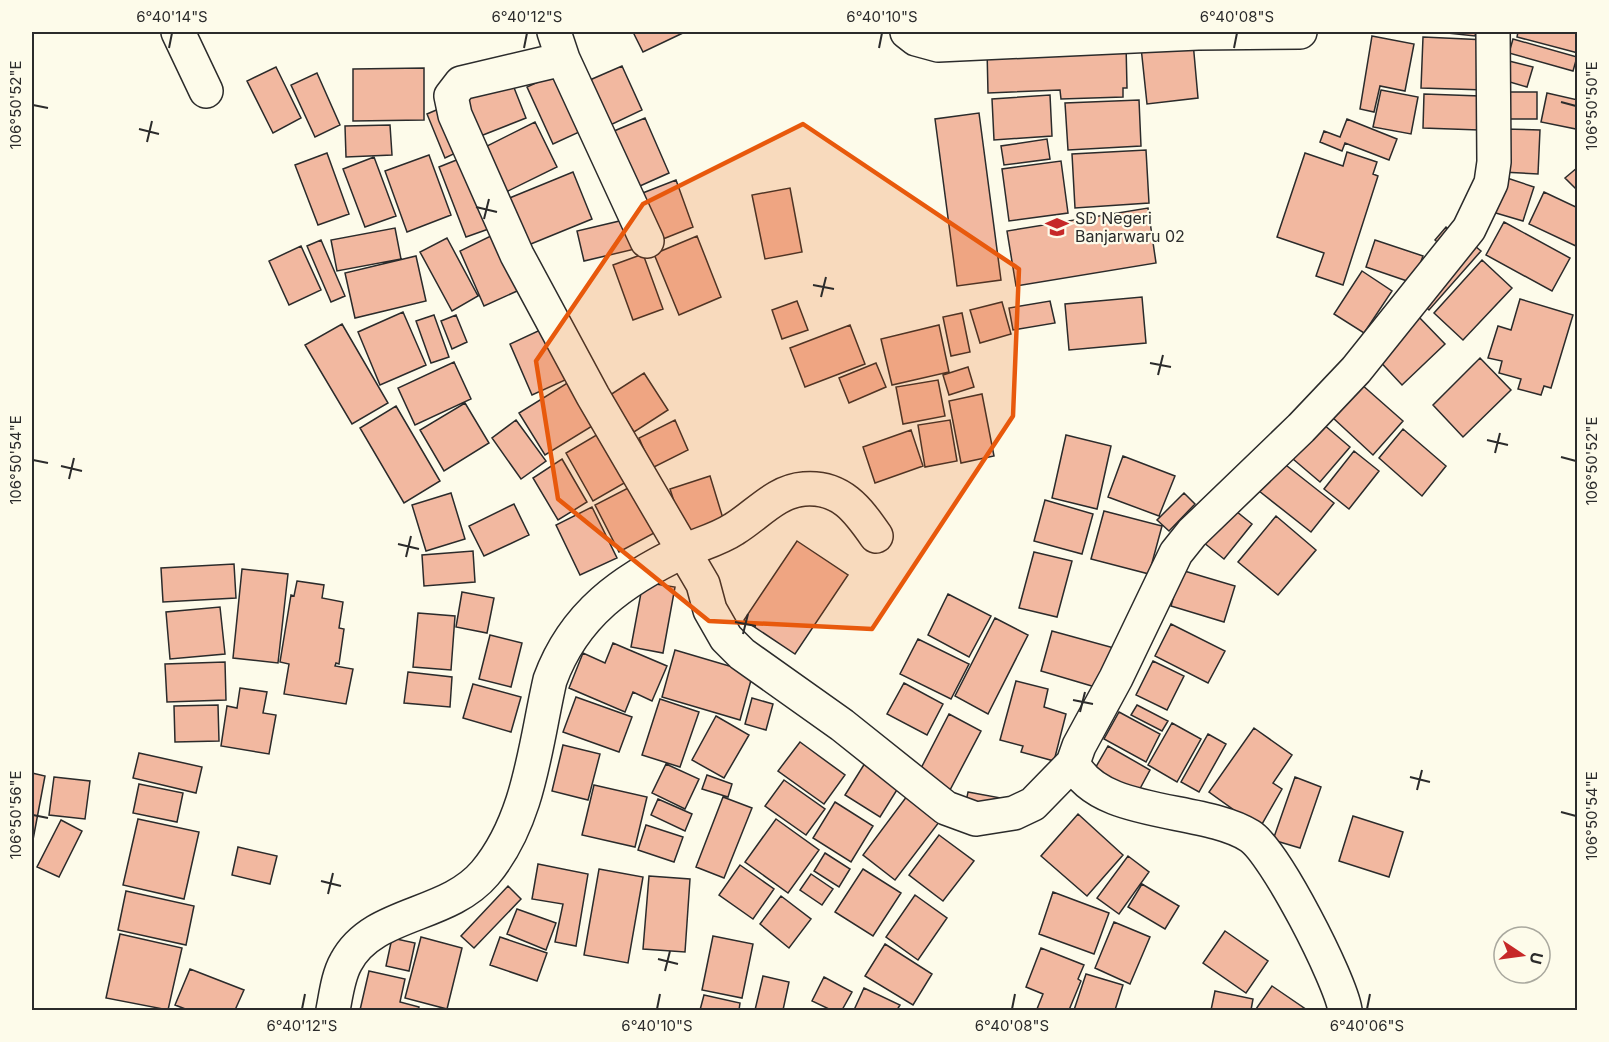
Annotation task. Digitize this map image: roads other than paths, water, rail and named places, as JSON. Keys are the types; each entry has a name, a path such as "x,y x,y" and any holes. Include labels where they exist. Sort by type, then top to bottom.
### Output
{"street":[{"path":"178,32 206,91"},
{"path":"907,32 916,39 938,45 1198,33 1300,32"},
{"path":"647,241 558,45 461,83 451,96 452,106 517,255 588,387 682,552 703,584 710,610 726,638 742,654 842,725 946,808 976,819 1014,813 1033,804 1073,763 1079,746 1116,678 1176,553 1192,533 1301,428 1356,370 1456,246 1481,210 1491,183 1494,162 1493,32"},
{"path":"333,1011 346,960 364,940 379,929 446,904 463,893 485,872 504,847 517,821 524,796 550,680 569,636 584,618 624,586 682,552 733,530 776,497 804,489 830,492 854,504 876,536"},
{"path":"1073,763 1085,780 1125,802 1220,822 1252,837 1268,854 1317,940 1335,979 1345,1011"}],"place":[{"name":"SD Negeri Banjarwaru 02","path":"1057,227"}]}
